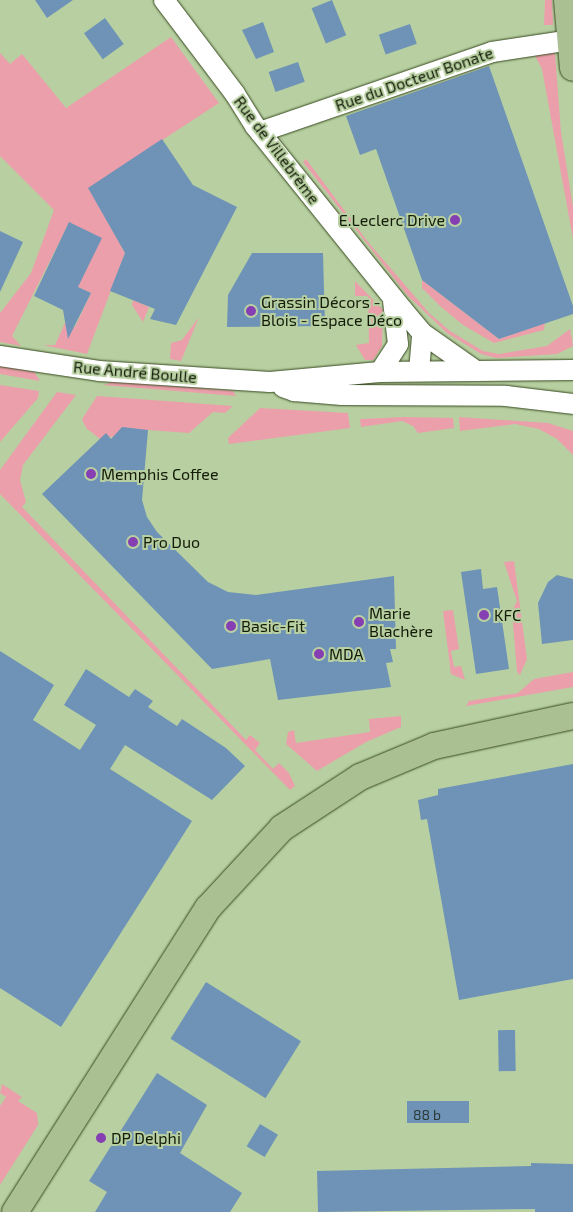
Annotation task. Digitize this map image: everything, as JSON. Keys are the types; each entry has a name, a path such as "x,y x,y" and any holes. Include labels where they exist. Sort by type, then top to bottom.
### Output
{"main road":[{"path":"567,0 573,68"},
{"path":"15,1212 208,908 282,828 360,776 434,746 573,716"}],"street":[{"name":"Rue de Villebrème","path":"164,0 260,132 393,299 422,333 476,371"},
{"name":"Rue du Docteur Bonate","path":"260,132 492,52 570,40"},
{"path":"393,299 398,344 413,374 427,396"},
{"path":"413,374 422,333"},
{"path":"380,372 398,344"},
{"name":"Rue André Boulle","path":"0,356 100,372 270,382 380,372 413,374 573,370"},
{"name":"Rue André Boulle","path":"342,395 413,374"},
{"name":"Rue André Boulle","path":"270,382 294,391 342,395 506,396 573,404"},
{"path":"506,396 573,390"}],"shaded area":[{"path":"545,0 552,0 553,25 544,25"},
{"path":"171,37 219,103 89,188 125,253 87,354 43,345 55,345 65,323 75,327 91,293 78,287 69,223 12,336 21,346 0,342 0,313 31,273 54,210 0,156 0,53 10,64 22,54 66,108"},
{"path":"555,53 561,132 573,207 573,239 542,69 534,54"},
{"path":"306,159 368,242 429,313 450,331 483,351 499,354 547,346 570,329 573,346 557,354 496,358 481,354 447,333 408,296 303,162"},
{"path":"422,280 499,339 545,323 544,330 494,343 463,325 440,306 422,288"},
{"path":"355,281 383,310 382,346 373,360 365,360 356,345 369,343 368,296 355,296"},
{"path":"133,300 149,307 143,322 132,305"},
{"path":"199,317 181,361 170,359 171,343 182,340"},
{"path":"0,366 34,372 40,381 0,374"},
{"path":"116,381 233,391 236,396 103,385"},
{"path":"0,385 39,391 38,398 0,442"},
{"path":"57,392 76,395 23,465 20,480 26,502 22,507 246,740 250,735 260,743 255,750 273,769 279,763 289,773 295,786 290,790 0,494 0,470"},
{"path":"97,396 233,406 225,413 213,412 189,433 148,430 100,439 86,428 82,419"},
{"path":"260,408 348,413 350,428 229,444 228,438"},
{"path":"405,417 453,418 454,428 418,433 413,426 402,421 361,427 360,419"},
{"path":"459,417 548,423 573,431 573,455 557,439 539,429 515,424 460,431"},
{"path":"514,561 527,659 520,675 517,672 512,611 517,601 504,562"},
{"path":"453,610 459,649 451,651 454,667 461,666 465,680 451,674 443,611"},
{"path":"573,672 573,687 466,706 469,701 518,693 534,679"},
{"path":"401,716 401,727 366,742 317,771 286,744 288,732 294,730 296,743 370,732 369,719"},
{"path":"2,1084 22,1097 18,1101 37,1113 38,1125 0,1185 0,1106 6,1097 0,1093"}],"building":[{"path":"35,0 73,0 47,18"},
{"path":"332,0 346,35 326,43 312,8"},
{"path":"105,18 124,44 103,59 84,33"},
{"path":"263,22 274,52 256,59 242,30"},
{"path":"410,24 417,44 386,55 379,35"},
{"path":"298,62 305,82 276,92 269,72"},
{"name":"E.Leclerc Drive","path":"489,66 573,306 573,314 499,339 422,280 376,149 360,155 346,116"},
{"path":"162,139 193,185 237,207 176,325 150,319 155,309 110,291 125,253 88,188"},
{"path":"69,222 102,238 78,287 91,293 68,339 63,310 34,296"},
{"path":"0,231 23,242 0,292"},
{"path":"252,253 323,253 325,326 227,327 228,295"},
{"path":"122,427 148,430 142,500 147,517 157,532 208,582 228,592 256,595 394,576 396,649 390,649 393,662 386,663 391,687 278,700 270,659 212,669 42,494 106,433 111,439"},
{"name":"KFC","path":"481,569 483,589 497,587 509,669 476,674 461,572"},
{"path":"557,575 573,579 573,640 542,644 538,603 548,582"},
{"path":"0,651 54,685 33,720 80,750 96,725 64,705 86,669 129,697 135,689 153,701 148,707 177,726 182,719 226,748 245,766 212,800 125,745 110,769 192,821 61,1027 0,988"},
{"path":"573,764 573,979 459,1000 427,819 421,820 418,800 438,795 438,789"},
{"path":"206,982 301,1041 265,1098 170,1039"},
{"path":"498,1030 515,1030 516,1071 499,1071"},
{"path":"157,1073 207,1105 180,1153 242,1193 230,1212 95,1212 107,1192 89,1181"},
{"path":"407,1101 469,1101 469,1123 407,1123"},
{"path":"260,1124 278,1135 265,1157 247,1146"},
{"path":"531,1163 573,1164 573,1212 535,1212 535,1209 318,1212 317,1171 531,1166"}],"place":[{"name":"E.Leclerc Drive","path":"455,220"},
{"name":"Grassin Décors - Blois - Espace Déco","path":"251,311"},
{"name":"Memphis Coffee","path":"91,474"},
{"name":"Pro Duo","path":"133,542"},
{"name":"KFC","path":"484,615"},
{"name":"Marie Blachère","path":"359,622"},
{"name":"Basic-Fit","path":"231,626"},
{"name":"MDA","path":"319,654"},
{"name":"DP Delphi","path":"101,1138"}]}
